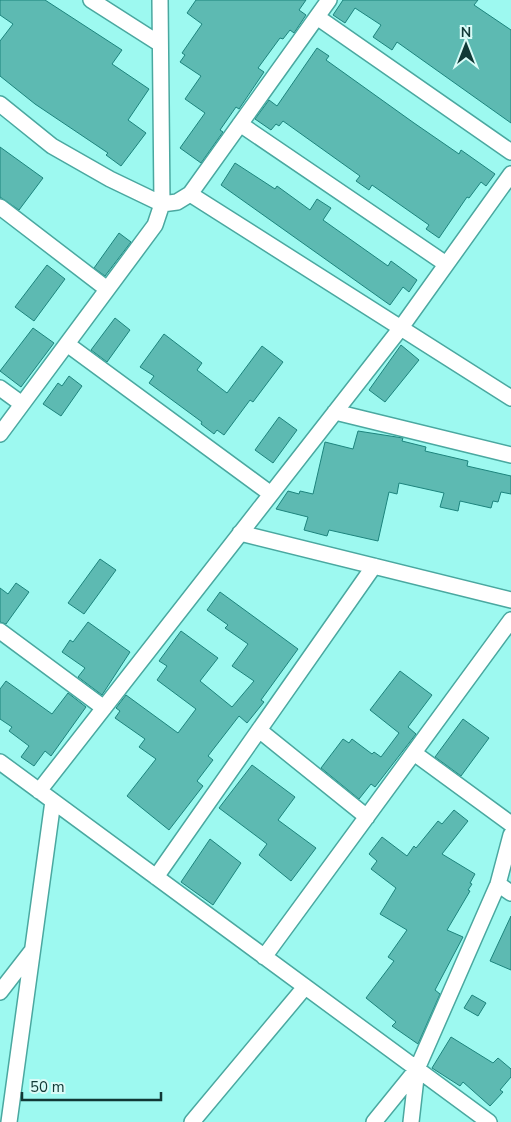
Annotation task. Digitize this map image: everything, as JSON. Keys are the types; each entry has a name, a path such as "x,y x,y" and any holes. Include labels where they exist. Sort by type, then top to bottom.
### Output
{"street":[{"path":"91,0 160,44"},
{"path":"0,434 155,225 162,204 160,0"},
{"path":"160,18 173,0"},
{"path":"0,104 52,146 110,179 162,204 178,202 190,194 329,0"},
{"path":"317,17 511,152"},
{"path":"240,124 446,264"},
{"path":"40,791 400,329 446,264 509,181"},
{"path":"190,194 511,398"},
{"path":"0,207 107,289"},
{"path":"66,344 271,494"},
{"path":"0,388 22,404"},
{"path":"335,412 511,455"},
{"path":"240,533 511,600"},
{"path":"156,876 374,566"},
{"path":"264,957 511,620"},
{"path":"0,631 104,708"},
{"path":"259,730 367,817"},
{"path":"414,753 511,824"},
{"path":"0,762 489,1122"},
{"path":"8,1122 53,801"},
{"path":"374,1122 417,1069 504,886 511,834"},
{"path":"504,886 511,893"},
{"path":"0,992 32,951"},
{"path":"192,1122 305,987"},
{"path":"411,1122 417,1069"}],"building":[{"path":"0,0 45,0 122,50 112,64 149,89 128,120 146,133 121,166 106,155 108,153 35,104 0,76 0,41 13,24 0,15"},
{"path":"196,0 306,0 299,10 306,15 294,33 290,30 283,39 280,38 258,68 264,72 239,109 236,107 220,130 223,132 201,163 180,148 205,113 185,99 201,76 180,62 185,55 182,53 202,24 187,13"},
{"path":"343,0 478,0 474,5 511,30 511,123 397,42 392,50 373,37 381,25 355,8 345,23 333,15"},
{"path":"317,48 329,56 326,60 414,123 459,154 461,150 495,174 486,186 481,182 469,198 467,197 439,238 426,229 429,225 372,185 369,190 356,181 360,176 283,121 279,126 276,124 271,130 255,119 269,100 277,106"},
{"path":"0,147 43,178 19,210 0,197"},
{"path":"235,163 275,189 277,186 310,210 317,199 331,208 323,220 388,266 391,261 417,280 409,292 403,287 390,305 221,185"},
{"path":"119,233 131,242 105,276 94,268"},
{"path":"47,265 65,279 34,321 15,307"},
{"path":"115,318 130,330 107,362 91,350"},
{"path":"33,328 54,343 21,387 0,371"},
{"path":"164,334 202,363 197,370 227,393 262,346 283,362 253,402 250,400 224,435 217,430 214,434 201,424 202,422 149,383 154,376 140,367"},
{"path":"401,345 419,360 385,402 369,390"},
{"path":"69,376 82,386 61,416 43,404 58,383 62,386"},
{"path":"279,417 297,430 273,463 255,450"},
{"path":"358,431 403,438 402,441 426,447 425,451 468,461 467,466 511,476 511,494 501,492 498,502 493,501 491,508 460,501 458,511 440,507 444,493 399,483 397,494 389,492 378,541 329,530 327,536 304,530 308,517 276,509 288,491 299,494 300,491 313,494 325,442 353,449"},
{"path":"100,559 116,570 84,614 68,603"},
{"path":"16,583 29,592 6,624 0,622 0,588 8,594"},
{"path":"220,592 298,649 261,700 264,702 247,723 239,716 208,756 213,760 197,781 203,786 169,830 127,796 156,759 139,747 145,739 115,718 120,711 116,708 126,695 178,733 196,709 157,680 167,666 159,661 181,631 218,658 200,681 232,707 254,681 232,666 248,644 225,628 228,625 207,610"},
{"path":"88,622 130,652 102,695 78,677 85,668 62,652 70,640 73,642"},
{"path":"400,671 432,695 408,727 416,734 375,787 371,784 359,799 321,768 343,739 349,743 352,739 372,754 374,752 381,757 399,733 370,710"},
{"path":"6,681 52,714 68,693 86,707 51,756 45,751 34,766 21,757 29,746 9,731 12,727 0,719 0,689"},
{"path":"463,719 489,738 461,776 435,757"},
{"path":"252,765 295,797 278,820 316,848 291,881 259,855 267,844 219,808"},
{"path":"454,810 468,821 442,854 475,874 470,883 472,884 468,890 470,891 447,930 463,937 435,990 440,994 418,1044 392,1026 396,1022 366,998 394,961 388,957 407,930 380,914 396,888 371,869 377,861 369,854 382,837 407,856 438,821 442,824"},
{"path":"210,839 241,863 213,905 181,882"},
{"path":"511,916 511,970 490,961"},
{"path":"472,995 486,1003 478,1016 464,1008"},
{"path":"451,1037 493,1063 498,1058 511,1069 511,1077 500,1090 503,1092 490,1106 463,1082 460,1086 432,1068"}]}
